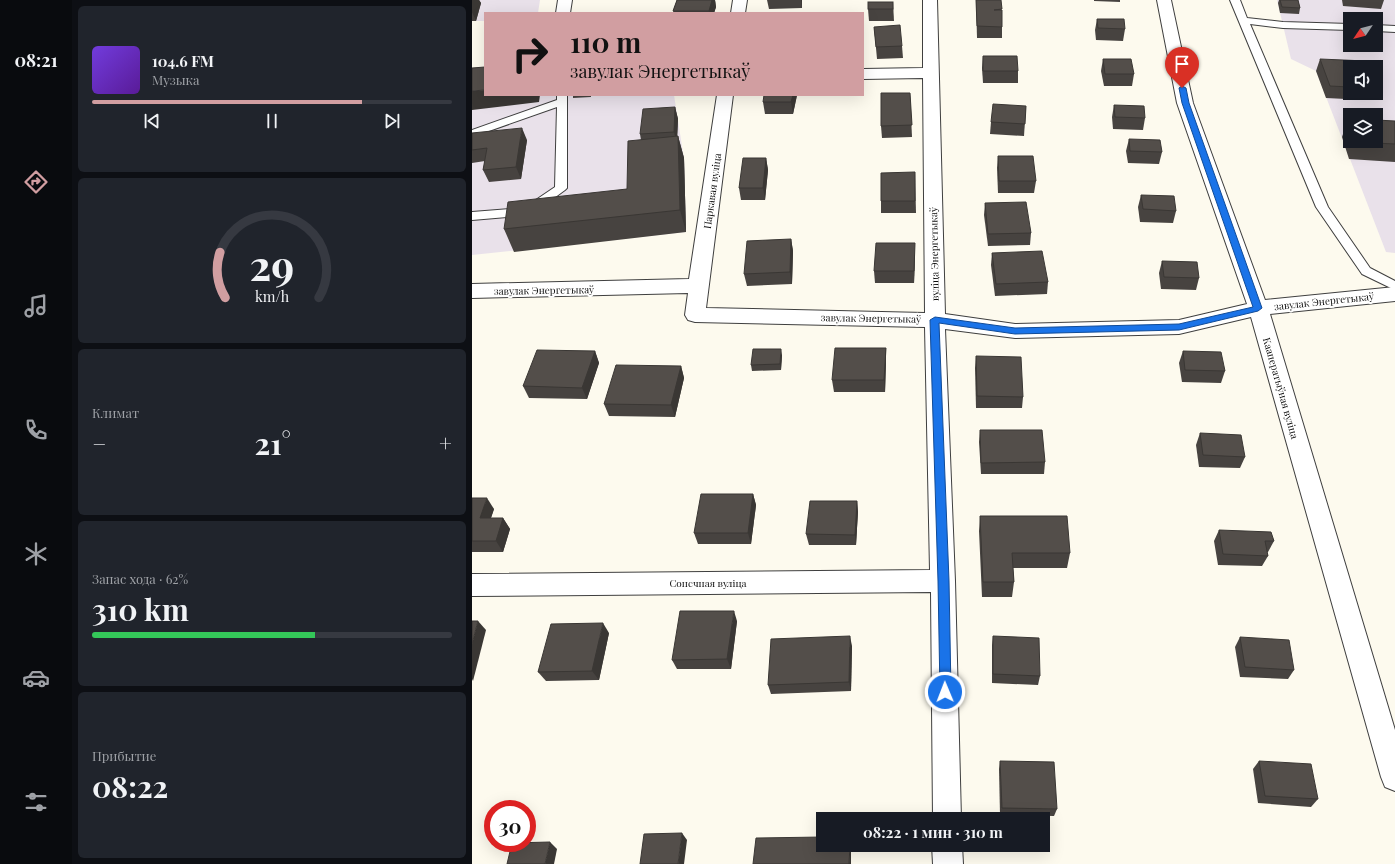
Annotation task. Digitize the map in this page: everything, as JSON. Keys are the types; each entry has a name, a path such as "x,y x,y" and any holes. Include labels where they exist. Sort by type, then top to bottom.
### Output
{"street":[{"path":"563,12 565,0"},
{"path":"738,12 740,0"},
{"name":"вуліца Энергетыкаў","path":"930,0 935,320 943,581 947,812"},
{"name":"Кааператыўная вуліца","path":"1164,0 1185,103 1258,308 1395,777"},
{"path":"864,74 932,73"},
{"name":"Паркавая вуліца","path":"698,286 725,96"},
{"name":"завулак Энергетыкаў","path":"472,292 698,286 695,315 935,320 1015,331 1179,327 1258,308 1395,294"},
{"name":"Сонечная вуліца","path":"472,585 943,581"},
{"path":"947,852 948,864"}],"lane":[{"path":"1235,0 1322,207 1366,271 1395,286"},
{"path":"1245,21 1283,25 1343,27"},
{"path":"1383,28 1395,29"},
{"path":"472,134 562,99 561,188 527,212 472,216"}],"shaded area":[{"path":"472,0 540,0 538,12 484,12 484,21 472,21"},
{"path":"1277,0 1395,0 1395,253 1386,252 1346,148 1383,148 1383,108 1343,108 1343,141 1316,71 1291,59"},
{"path":"472,86 484,94 484,96 674,96 684,159 686,232 472,255"}],"building":[{"path":"677,0 712,0 709,11 673,11"},
{"path":"976,0 1001,0 1002,9 994,10 1002,10 1002,27 977,26"},
{"path":"1280,0 1298,0 1300,8 1282,7"},
{"path":"868,2 893,2 893,9 868,9"},
{"path":"1097,19 1124,19 1125,29 1098,28"},
{"path":"900,25 902,46 876,47 874,27"},
{"path":"983,56 1017,56 1018,71 983,71"},
{"path":"1103,59 1131,59 1134,74 1105,74"},
{"path":"1320,59 1343,60 1343,87 1330,86"},
{"path":"484,67 484,90 472,91 472,68"},
{"path":"881,93 910,93 912,125 881,126"},
{"path":"764,96 793,96 791,102 763,102"},
{"path":"993,104 1026,106 1025,124 991,122"},
{"path":"1114,105 1144,106 1145,118 1115,117"},
{"path":"675,107 674,132 640,134 643,109"},
{"path":"1383,120 1395,121 1395,144 1383,143"},
{"path":"522,128 516,167 483,170 487,148 472,150 472,133"},
{"path":"678,136 680,210 504,229 508,202 627,189 628,141"},
{"path":"1129,139 1160,140 1162,152 1130,151"},
{"path":"998,156 1033,156 1036,181 999,181"},
{"path":"743,158 766,158 763,188 739,188"},
{"path":"915,172 915,201 881,201 881,173"},
{"path":"1141,195 1174,196 1176,211 1143,209"},
{"path":"1026,202 1031,233 988,234 985,203"},
{"path":"791,239 790,272 744,274 747,241"},
{"path":"876,243 915,243 914,271 874,271"},
{"path":"1042,251 1048,282 996,284 992,253"},
{"path":"1162,261 1197,262 1199,278 1164,277"},
{"path":"835,348 886,348 884,380 832,380"},
{"path":"753,349 781,349 780,364 751,365"},
{"path":"537,350 595,351 582,388 523,386"},
{"path":"1183,351 1221,352 1225,371 1185,370"},
{"path":"976,356 1021,357 1023,397 977,396"},
{"path":"616,365 681,366 671,405 604,404"},
{"path":"980,430 1042,430 1045,462 981,463"},
{"path":"1200,433 1241,435 1245,457 1203,455"},
{"path":"701,494 753,494 748,533 694,533"},
{"path":"472,498 487,498 480,518 503,518 496,541 472,541"},
{"path":"810,501 857,501 855,535 806,534"},
{"path":"980,516 1067,516 1070,553 1012,553 1014,582 983,582"},
{"path":"1219,530 1271,532 1274,541 1265,541 1268,556 1223,554"},
{"path":"680,611 734,611 727,659 672,660"},
{"path":"472,621 478,621 472,644"},
{"path":"603,623 592,671 538,672 551,624"},
{"path":"850,636 849,682 768,685 771,639"},
{"path":"993,636 1039,638 1040,676 993,674"},
{"path":"1240,637 1289,640 1294,670 1245,667"},
{"path":"1000,761 1054,762 1057,809 1002,808"},
{"path":"1259,761 1311,764 1318,799 1265,796"},
{"path":"682,833 678,864 640,864 644,834"},
{"path":"816,837 816,852 850,852 849,864 753,864 756,838"},
{"path":"536,842 550,842 545,864 507,864 510,852 536,852"}],"route":[{"path":"945,692 935,320 1015,331 1179,327 1258,308 1185,103 1182,88"}]}
